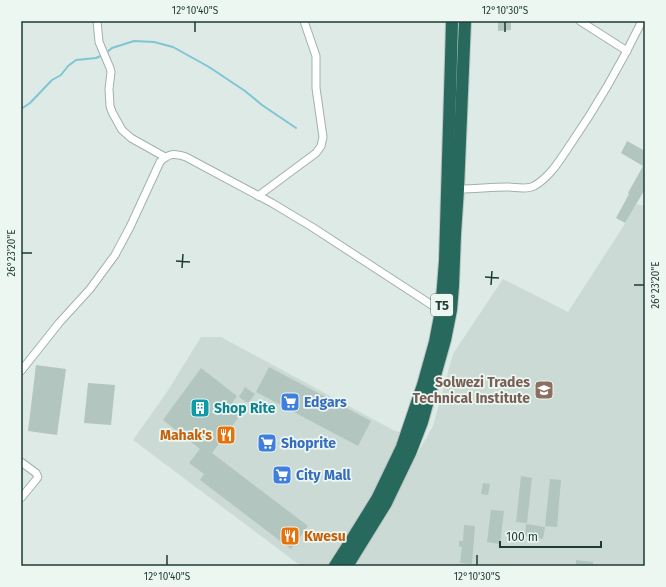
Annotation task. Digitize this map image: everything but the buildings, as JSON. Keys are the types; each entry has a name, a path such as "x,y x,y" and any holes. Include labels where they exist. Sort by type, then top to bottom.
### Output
{"highway":[{"name":"T5","path":"335,566 377,499 402,447 427,372 435,342 441,311 445,261 452,21"},
{"name":"T5","path":"347,566 386,503 410,453 422,422 445,340 451,310 453,286 465,21"}],"street":[{"path":"97,21 99,42 111,72 109,98 112,112 122,130 126,134 165,157"},
{"path":"258,196 320,150 323,142 317,104 316,56 304,21"},
{"path":"580,21 627,51"},
{"path":"458,190 533,187 547,177 587,120 642,24"},
{"path":"21,371 59,323 90,289 103,272 130,227 160,162 165,157 172,154 179,154 186,157 312,227 441,311"},
{"path":"21,462 36,473 38,477 21,498"}],"shaded area":[{"name":"Solwezi Trades Technical Institute","path":"636,204 645,206 645,566 354,566 433,426 453,354 503,279 568,312 623,227"},
{"name":"City Mall","path":"201,337 221,337 393,430 406,434 367,509 330,566 301,566 133,440 167,392"}],"waterway":[{"path":"21,109 30,103 52,80 61,75 68,66 76,60 96,58 105,54 112,48 134,41 154,42 173,47 209,67 296,128"}],"place":[{"name":"Solwezi Trades Technical Institute","path":"544,390"},
{"name":"Edgars","path":"290,402"},
{"name":"Shop Rite","path":"200,408"},
{"name":"Mahak's","path":"226,435"},
{"name":"Shoprite","path":"267,443"},
{"name":"City Mall","path":"282,475"},
{"name":"Kwesu","path":"290,536"}]}
